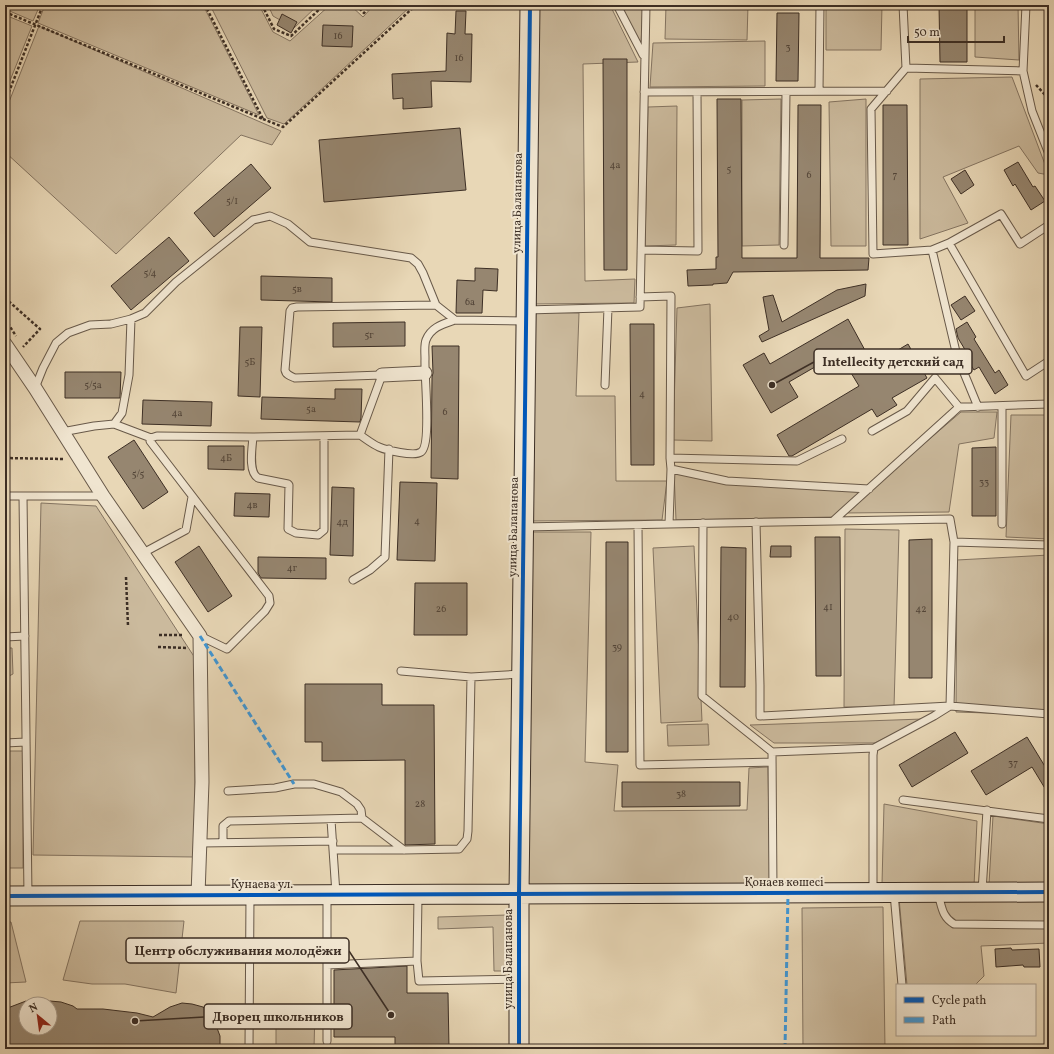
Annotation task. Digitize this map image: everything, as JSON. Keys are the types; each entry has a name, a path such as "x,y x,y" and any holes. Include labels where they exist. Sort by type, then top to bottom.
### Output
{"street":[{"name":"улица Балапанова","path":"519,1049 519,894 530,5"},
{"path":"5,344 35,388 103,496 143,553 200,642 202,782 198,895"},
{"path":"382,375 425,373"},
{"name":"Қонаев көшесі","path":"519,894 1049,892"},
{"name":"Кунаева ул.","path":"5,896 519,894"}],"lane":[{"path":"617,5 644,57"},
{"path":"62,432 114,424 150,438 158,436 253,438 360,435 379,447 415,454 421,452 425,446 427,422 425,373 426,341 434,328 455,320 526,316 608,308 640,307 646,5"},
{"path":"819,91 820,5"},
{"path":"903,5 906,68 871,109 873,254 932,250 950,243 1001,214 1020,244 1049,225"},
{"path":"1026,5 1023,71 1032,111 1049,154"},
{"path":"906,68 1023,71"},
{"path":"644,92 886,91"},
{"path":"641,250 698,251 697,92"},
{"path":"784,245 786,92"},
{"path":"35,388 56,342 68,333 90,325 111,324 131,319 145,313 176,282 253,220 270,216 288,224 310,242 411,258 418,264 423,273 436,305 455,320"},
{"path":"950,243 1026,376 1049,361"},
{"path":"932,250 957,356 978,407"},
{"path":"640,297 671,296 671,469 669,524"},
{"path":"360,435 382,375 295,378 286,373 290,311 292,308 297,307 436,305"},
{"path":"605,385 608,308"},
{"path":"114,424 122,413 129,375 131,319"},
{"path":"872,431 907,411 935,378 959,407"},
{"path":"834,521 959,407 1049,404"},
{"path":"1002,406 1002,524"},
{"path":"253,438 252,471 254,476 289,485 288,529 296,533 318,535 324,530 324,436"},
{"path":"150,438 150,441 192,497 269,596 270,603 265,611 227,649 200,642"},
{"path":"670,458 797,461 842,439"},
{"path":"353,580 370,570 384,557 389,449"},
{"path":"671,469 727,481 869,488"},
{"path":"5,496 103,496"},
{"path":"23,496 28,896"},
{"path":"143,553 186,530 192,497"},
{"path":"524,527 950,519 954,542 950,706"},
{"path":"756,522 760,716 950,706 1049,714"},
{"path":"703,524 702,696 772,752 874,748 950,706"},
{"path":"638,525 640,765 772,762"},
{"path":"954,542 1049,545"},
{"path":"5,637 25,636"},
{"path":"401,671 471,677 522,674"},
{"path":"333,850 459,849 467,840 471,677"},
{"path":"5,743 26,742"},
{"path":"873,893 874,748"},
{"path":"772,752 773,893"},
{"path":"228,791 275,788 294,784 314,784 341,792 357,804 361,810 362,818"},
{"path":"903,800 1049,818"},
{"path":"982,892 987,810"},
{"path":"223,842 223,826 229,821 332,820 362,818 404,850"},
{"path":"327,1041 327,965 332,894 332,820"},
{"path":"200,843 333,841"},
{"path":"938,892 947,920 954,924 1049,925"},
{"path":"894,893 902,984"},
{"path":"418,894 416,962 419,981 519,979"},
{"path":"249,1049 250,895"},
{"path":"327,965 416,962"}],"path":[{"path":"5,102 43,5"},
{"path":"205,5 263,119"},
{"path":"262,5 274,29 291,36 324,5"},
{"path":"356,5 364,13 370,5"},
{"path":"5,12 283,127 416,5"},
{"path":"5,298 40,329 23,347"},
{"path":"5,496 6,458 80,459"},
{"path":"126,577 128,626"},
{"path":"159,635 200,642"},
{"path":"158,647 200,642"}],"shaded area":[{"path":"5,5 40,5 33,21 5,9"},
{"path":"45,5 203,5 259,115 38,23"},
{"path":"210,5 259,5 273,32 290,41 330,5 350,5 363,17 374,5 412,5 284,124 267,118"},
{"path":"268,5 318,5 294,28 273,16"},
{"path":"535,5 610,5 638,62 583,64 585,281 635,279 634,303 530,304"},
{"path":"620,5 643,5 641,44"},
{"path":"666,5 748,5 747,40 665,39"},
{"path":"826,5 882,5 881,50 826,50"},
{"path":"975,5 1018,5 1019,60 975,57"},
{"path":"5,15 32,26 5,93"},
{"path":"39,26 281,131 272,145 241,135 116,254 5,152 5,112"},
{"path":"765,41 765,86 650,87 653,43"},
{"path":"1012,77 1049,175 1038,173 1019,146 943,177 968,223 920,239 920,79"},
{"path":"781,99 779,245 742,246 742,100"},
{"path":"866,99 866,246 831,246 829,102"},
{"path":"677,106 676,245 645,246 648,107"},
{"path":"710,304 712,441 673,440 677,308"},
{"path":"531,312 579,313 576,396 615,396 616,481 667,481 662,520 526,521"},
{"path":"961,412 997,412 994,438 959,444 949,512 843,513"},
{"path":"1011,415 1049,415 1049,539 1006,537"},
{"path":"674,471 722,483 860,492 833,517 676,520"},
{"path":"41,503 96,506 195,658 195,857 33,855"},
{"path":"845,529 899,530 894,707 844,707"},
{"path":"528,532 591,532 585,762 618,765 614,811 747,810 749,768 768,767 770,889 522,888"},
{"path":"694,546 702,721 661,723 653,548"},
{"path":"1049,555 1049,715 956,712 957,560"},
{"path":"5,648 12,648 13,674 5,678"},
{"path":"923,719 875,743 774,743 750,725"},
{"path":"708,724 709,745 668,746 667,725"},
{"path":"5,751 23,751 23,868 5,868"},
{"path":"884,804 977,821 974,886 882,884"},
{"path":"993,816 1049,824 1049,883 989,884"},
{"path":"1049,897 1049,943 981,946 984,976 976,984 907,984 899,898"},
{"path":"883,907 885,1049 803,1049 802,908"},
{"path":"507,915 510,971 494,971 493,927 438,929 438,917"},
{"path":"80,921 184,921 176,993 125,984 92,984 63,980"},
{"path":"5,922 11,922 26,982 5,983"},
{"path":"276,1008 315,1009 314,1049 276,1049"}],"building":[{"path":"939,5 967,5 967,62 940,62"},
{"path":"456,11 466,11 465,34 472,34 471,82 431,81 432,107 403,109 403,98 393,99 392,74 446,71 447,33 455,34"},
{"path":"777,13 799,13 798,81 776,81"},
{"path":"282,14 297,22 291,33 277,25"},
{"path":"323,25 353,26 352,47 322,46"},
{"path":"603,59 627,59 627,270 604,270"},
{"path":"717,99 741,99 742,258 797,258 798,105 821,105 820,258 869,258 868,270 733,272 727,283 688,286 687,270 716,269 716,257 718,257"},
{"path":"883,105 907,105 908,245 883,245"},
{"path":"460,128 466,190 324,202 319,140"},
{"path":"1018,162 1033,187 1035,186 1045,201 1031,210 1015,184 1013,186 1004,170"},
{"path":"251,164 271,188 214,237 194,213"},
{"path":"965,170 974,185 961,194 951,179"},
{"path":"169,237 189,261 131,310 111,286"},
{"path":"475,268 498,269 497,291 483,290 482,313 456,313 457,280 475,281"},
{"path":"261,276 332,278 332,302 261,300"},
{"path":"866,284 865,296 762,342 759,336 769,330 763,297 773,295 782,322 837,290"},
{"path":"965,296 975,311 961,320 951,305"},
{"path":"848,319 873,365 908,344 927,378 892,398 897,405 877,417 872,409 792,456 789,456 777,435 859,386 839,353 789,382 798,397 771,413 743,365 764,353 770,364"},
{"path":"405,322 405,346 333,347 333,323"},
{"path":"967,322 976,337 974,339 995,373 999,370 1008,385 995,394 979,367 974,370 964,355 967,353 958,338 956,329"},
{"path":"630,324 654,324 654,465 631,465"},
{"path":"240,327 262,327 260,397 238,396"},
{"path":"432,346 459,346 458,479 431,478 433,373"},
{"path":"65,372 121,372 120,398 65,398"},
{"path":"335,389 362,389 360,422 261,419 262,397 335,399"},
{"path":"143,400 212,402 211,426 142,424"},
{"path":"134,440 168,492 143,509 108,457"},
{"path":"208,446 244,446 244,470 208,469"},
{"path":"996,447 996,516 972,516 972,448"},
{"path":"400,482 437,483 435,561 397,560"},
{"path":"332,487 354,488 353,556 330,555"},
{"path":"235,493 270,494 269,517 234,516"},
{"path":"815,537 840,537 841,676 816,676"},
{"path":"932,539 932,678 909,678 909,540"},
{"path":"606,542 628,542 628,752 606,752"},
{"path":"199,546 232,596 208,612 175,562"},
{"path":"771,546 791,546 791,557 770,557"},
{"path":"721,547 746,548 745,687 720,687"},
{"path":"258,557 326,558 326,579 261,578 258,573"},
{"path":"415,583 467,583 467,635 414,635"},
{"path":"305,684 382,684 382,705 434,705 435,844 405,845 405,760 322,761 322,742 305,742"},
{"path":"955,732 968,753 912,787 899,765"},
{"path":"1027,737 1049,773 1049,795 1032,767 986,795 971,771"},
{"path":"622,782 740,782 740,806 622,807"},
{"path":"1011,948 1012,950 1039,949 1040,967 1024,967 1023,965 996,967 995,949"},
{"path":"407,966 407,993 448,993 449,1049 395,1049 395,1037 334,1037 334,970"},
{"path":"58,1002 73,1006 77,1009 103,1009 137,1013 153,1017 170,1007 182,1003 192,1004 203,1007 210,1014 214,1010 222,1026 217,1028 220,1036 220,1045 218,1049 5,1049 5,1009 18,1004 18,1036 58,1036"}],"marked path":[{"path":"200,636 294,784"},
{"path":"785,1049 788,893"}],"cycle path":[{"path":"519,1049 519,894 530,5"},
{"path":"5,896 1049,892"}],"place":[{"name":"Intellecity детский сад","path":"772,385"},
{"name":"Центр обслуживания молодёжи","path":"391,1015"},
{"name":"Дворец школьников","path":"135,1021"}]}
